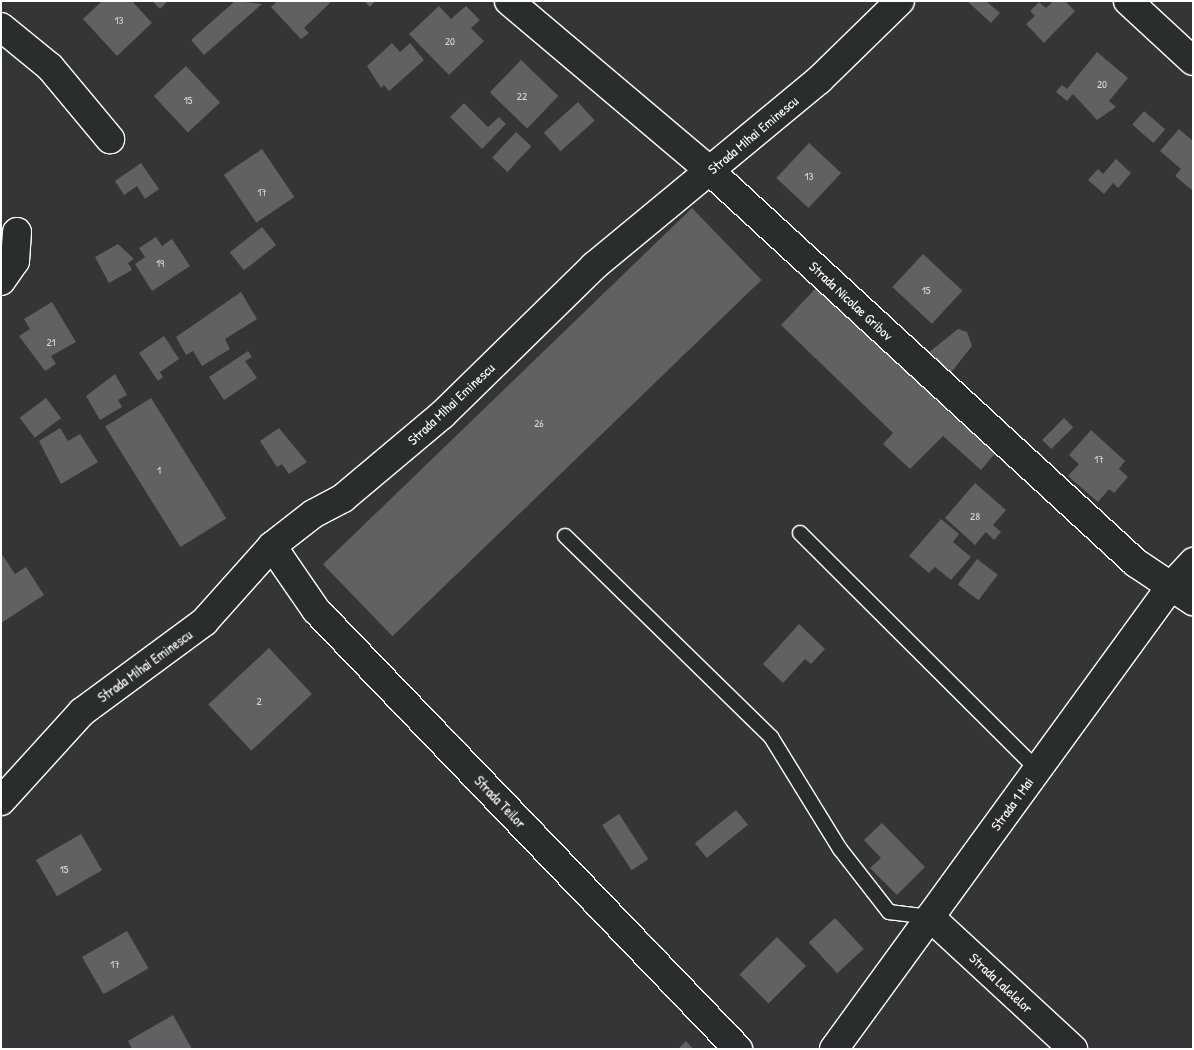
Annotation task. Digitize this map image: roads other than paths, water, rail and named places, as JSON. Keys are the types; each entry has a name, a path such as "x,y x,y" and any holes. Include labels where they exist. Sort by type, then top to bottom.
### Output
{"street":[{"name":"Strada Nicolae Gribov","path":"509,1 710,171 1136,563 1182,593"},
{"name":"Strada Mihai Eminescu","path":"1,800 82,712 204,622 272,546 313,514 343,498 442,415 594,266 819,80 900,1"},
{"path":"1128,1 1193,61"},
{"path":"1,27 50,67 110,139"},
{"path":"1,281 15,261 17,232"},
{"name":"Strada Teilor","path":"272,546 316,610 738,1049"},
{"name":"Strada 1 Mai","path":"834,1049 1037,769 1182,593 1193,562"},
{"name":"Strada Lalelelor","path":"930,917 1073,1049"}],"lane":[{"path":"800,533 1037,769"},
{"path":"565,536 771,737 840,849 889,912 930,917"}]}
